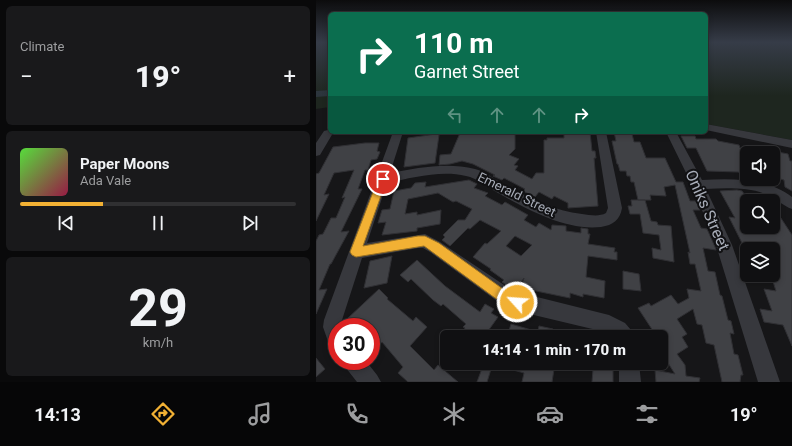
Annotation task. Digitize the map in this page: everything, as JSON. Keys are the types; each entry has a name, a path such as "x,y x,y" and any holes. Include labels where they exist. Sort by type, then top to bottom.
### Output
{"street":[{"path":"708,127 792,144"},
{"path":"316,134 328,132"},
{"path":"316,152 330,134"},
{"path":"334,318 397,134"},
{"name":"Emerald Street","path":"383,179 449,168 461,170 476,174 545,211 586,221 604,221 614,214 615,208 601,134"},
{"name":"Oniks Street","path":"671,134 698,185 724,245 769,382"},
{"path":"698,185 743,185 769,191 779,195 792,204"},
{"path":"356,252 425,241 507,298 517,302 609,324 618,330"},
{"path":"360,370 370,382"},
{"path":"629,370 630,382"}],"shaded area":[{"path":"316,60 328,60 328,107 316,109"},
{"path":"708,60 792,60 792,140 708,124"}],"building":[{"path":"436,134 439,135 435,163 404,167 408,138"},
{"path":"460,134 515,134 515,149 509,155 519,159 514,165 518,166 515,170 532,179 536,173 544,173 544,140 547,140 547,138 564,138 564,134 590,134 592,151 595,151 596,158 594,158 598,206 568,208 568,203 554,196 552,199 539,192 535,197 523,191 525,189 504,178 502,180 473,164 462,161 439,165 440,155 451,154"},
{"path":"614,134 632,134 634,142 640,142 646,158 665,158 676,182 683,182 690,201 697,201 700,210 693,210 701,228 707,229 716,250 703,248 708,271 715,272 728,320 731,321 734,334 730,333 734,354 738,355 743,375 741,375 740,382 722,382 714,345 706,343 702,325 697,324 693,309 677,319 687,334 682,337 688,347 677,354 685,365 686,376 700,378 699,382 656,382 655,370 675,374 668,363 668,330 652,330 638,308 649,303 651,306 671,295 678,304 689,298 687,289 701,291 695,264 690,264 688,252 690,253 675,185 664,187 666,196 650,195 651,200 638,200 634,182 631,182 630,176 627,176 626,171 620,171 612,141 616,141"},
{"path":"681,136 695,136 696,139 716,139 718,141 739,145 740,173 707,171 696,148 687,148"},
{"path":"365,143 379,143 377,151 380,152 377,159 371,160 368,170 365,170 358,189 362,189 341,232 349,231 330,264 319,290 327,289 316,314 316,241 319,235 323,234 331,218 336,218 345,197 342,198 354,170 334,173 324,195 329,194 316,221 316,174 319,173 333,147"},
{"path":"780,152 788,154 790,161 792,161 792,191 785,187 784,180 780,179"},
{"path":"469,180 477,184 474,188 488,193 485,196 502,205 505,202 528,215 524,220 536,227 539,223 551,230 552,225 566,226 566,231 581,233 581,228 588,229 588,234 590,234 588,244 615,248 614,252 617,252 617,260 588,256 586,277 605,281 604,298 583,294 583,297 570,293 570,298 536,291 521,287 524,278 514,290 502,282 504,280 490,270 491,269 473,257 485,243 487,244 501,231 480,220 470,229 468,228 450,246 442,240 445,237 443,235 458,220 465,220 472,209 456,201 453,202 438,193 408,199 405,214 417,212 417,215 441,210 440,224 417,228 417,231 382,235 386,222 378,223 382,210 390,209 394,191 411,188 415,183 426,182 425,187","holes":["515,236 532,245 521,256 506,246"]},
{"path":"737,190 742,191 744,194 740,194 740,234 780,234 780,217 792,235 792,346 783,325 764,322 760,309 772,311 764,289 776,291 773,282 780,282 780,242 742,242 729,217 735,218 720,191"},
{"path":"631,200 645,200 651,221 657,222 658,225 671,226 674,262 653,258 652,248 661,250 659,235 643,233 640,214 630,214 628,206 632,206"},
{"path":"392,256 387,283 364,288 370,261"},
{"path":"417,260 445,286 480,312 485,304 494,309 491,313 498,317 489,330 464,330 465,328 463,327 466,324 443,304 441,306 433,300 411,279 408,282 400,275"},
{"path":"623,271 639,274 641,291 623,289"},
{"path":"379,289 388,298 387,299 413,321 416,317 427,327 410,346 434,370 438,365 440,367 440,370 444,370 458,382 408,382 398,373 403,367 382,342 380,344 380,318 348,318"},
{"path":"511,324 531,330 509,330"},
{"path":"539,326 553,330 538,330"},
{"path":"316,358 325,369 316,377"},
{"path":"481,370 491,370 487,382 477,382"},
{"path":"513,370 554,370 552,382 522,382 524,373"},
{"path":"593,370 613,370 613,382 592,382"}],"waterway":[{"path":"316,94 328,93"}],"route":[{"path":"383,179 356,252 425,241 499,294 517,302"}]}
